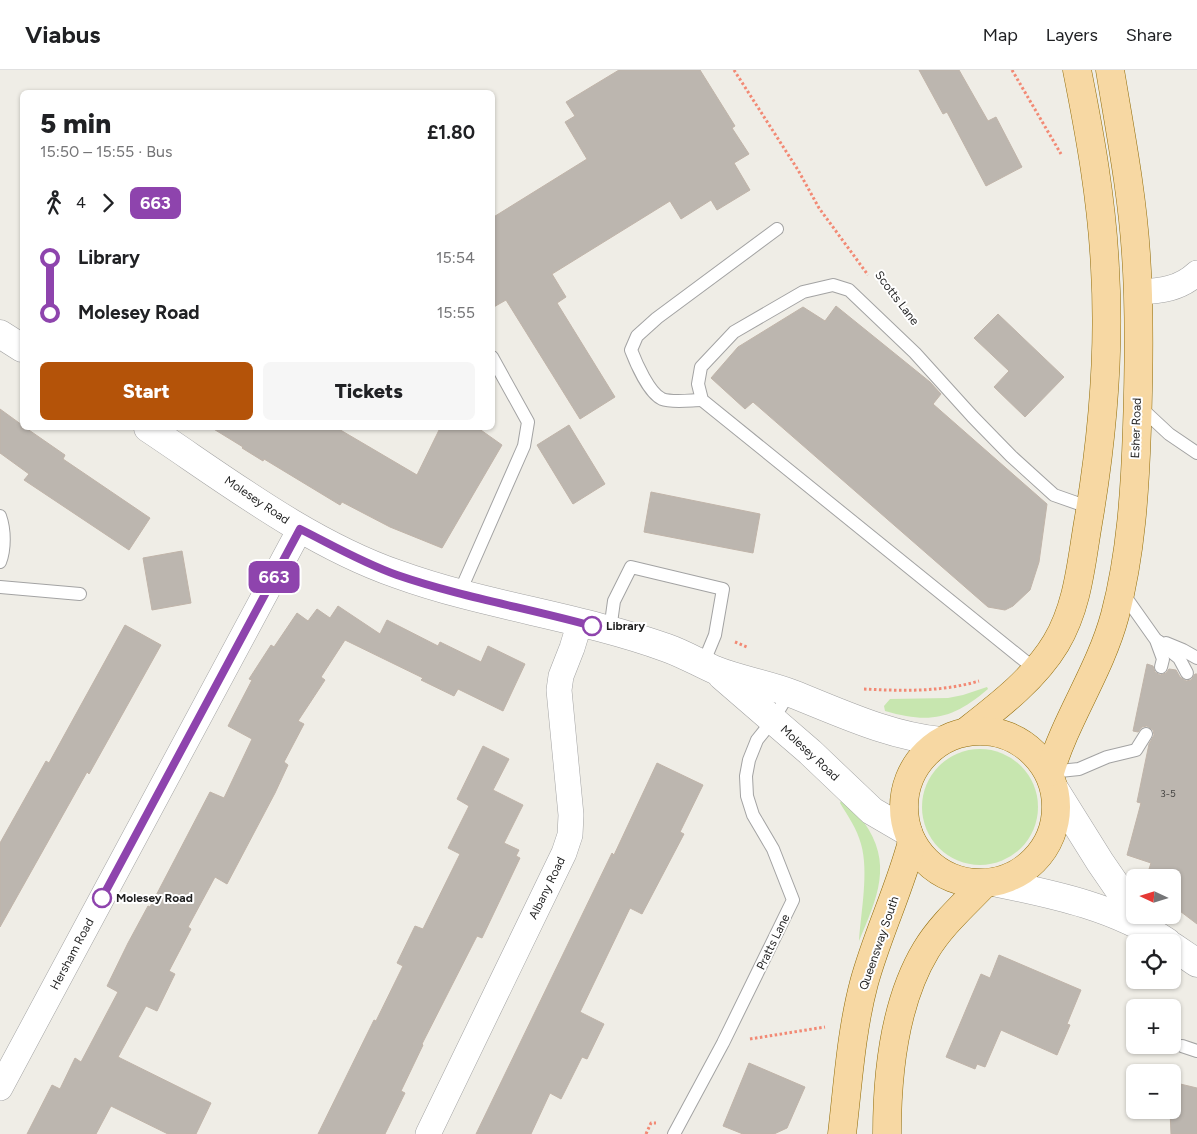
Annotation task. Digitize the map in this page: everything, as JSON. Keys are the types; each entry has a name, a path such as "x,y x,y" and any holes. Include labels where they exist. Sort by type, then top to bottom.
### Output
{"main road":[{"path":"968,730 1012,694 1036,670 1056,642 1071,613 1081,569 1091,508 1103,392 1105,267 1093,159 1077,70"},
{"name":"Esher Road","path":"1052,781 1063,735 1102,655 1115,616 1121,590 1133,505 1138,404 1138,292 1132,212 1110,70"},
{"path":"968,730 1005,735 1020,742 1032,752 1052,781 1055,813 1051,829 1032,862 1010,879 991,883 968,883 938,873 919,856 910,838 905,817 909,786 926,754 940,740 955,733 968,730"},
{"name":"Queensway South","path":"842,1134 854,1028 870,964 904,870 910,838"},
{"path":"887,1134 888,1085 892,1054 900,1015 917,968 926,949 939,932 991,883"}],"street":[{"path":"1138,292 1162,291 1194,279"},
{"path":"0,334 20,347"},
{"name":"Molesey Road","path":"151,430 300,529 395,574 459,594 610,630 669,649 708,667 789,693 857,720 919,739 940,740"},
{"name":"Hersham Road","path":"0,1088 300,529"},
{"name":"Albany Road","path":"428,1134 564,853 570,835 571,815 559,690 561,676 580,622"},
{"name":"Molesey Road","path":"708,667 810,752 872,811 910,838"},
{"path":"1052,781 1100,862 1164,934"},
{"path":"991,883 1074,900 1096,907 1157,934"}],"lane":[{"path":"702,400 663,400 654,393 636,365 631,350 637,336 657,318 777,229"},
{"path":"1036,670 702,400 698,384 700,367 734,332 803,292 833,286 849,290 915,354 1011,456 1054,494 1091,508"},
{"path":"459,594 524,446 528,422 495,362"},
{"path":"1138,404 1169,434 1197,452"},
{"path":"0,516 3,524 3,554 0,562"},
{"path":"610,630 614,601 631,567 723,589 708,667"},
{"path":"0,587 80,594"},
{"path":"1121,590 1156,640 1163,659 1161,667"},
{"path":"1156,640 1183,650 1197,658"},
{"path":"1156,640 1178,658 1187,673"},
{"name":"Pratts Lane","path":"674,1134 723,1043 793,900 773,849 752,815 747,796 746,776 749,760 757,740 773,720 789,693"},
{"path":"1136,750 1146,734"},
{"path":"1052,781 1106,757 1149,749"},
{"path":"1182,1046 1197,1051"}],"path":[{"name":"Scotts Lane","path":"734,70 798,170 819,208 870,278"},
{"path":"1012,70 1062,155"},
{"path":"743,645 752,648"},
{"path":"861,688 911,689 954,687 986,678"},
{"path":"723,1043 830,1026"}],"green space":[{"path":"987,687 988,689 963,707 952,713 940,716 928,718 915,717 885,711 884,706 890,699 948,698"},
{"path":"980,749 1002,754 1021,766 1033,785 1038,807 1033,829 1021,848 1002,860 980,865 958,860 939,848 927,829 922,807 927,785 939,766 958,754"},
{"path":"842,799 861,818 872,836 878,851 880,866 879,881 872,910 859,941 864,892 863,855 857,833 840,803"}],"building":[{"path":"619,70 700,70 735,126 732,128 749,154 734,163 750,190 717,210 711,200 681,219 670,201 552,274 566,297 557,303 615,397 580,419 506,300 495,306 495,216 587,159 565,122 575,116 566,102"},
{"path":"919,70 959,70 988,121 996,117 1022,167 986,186 947,112 943,114"},
{"path":"836,306 930,382 941,394 933,404 1047,504 1039,562 1030,590 1013,606 1005,610 988,607 753,402 745,409 711,378 738,347 803,307 825,321"},
{"path":"998,314 1064,377 1025,417 994,387 1009,371 974,338"},
{"path":"0,409 20,424 20,430 29,430 65,455 63,459 150,518 129,550 24,480 29,474 0,453"},
{"path":"569,425 605,484 573,504 537,445"},
{"path":"215,430 340,430 417,475 439,430 481,430 502,445 442,548 390,527 342,502 340,505 264,459 263,461"},
{"path":"651,492 760,514 753,553 644,532"},
{"path":"182,551 191,603 152,610 143,558"},
{"path":"338,606 380,634 387,620 438,646 440,642 481,662 488,646 525,664 503,711 458,689 454,696 421,680 423,678 345,640 321,677 325,680 298,721 304,724 284,762 288,765 227,884 215,877 188,927 191,929 169,971 175,974 157,1011 146,1006 118,1057 211,1103 196,1134 168,1134 111,1106 96,1134 27,1134 52,1085 60,1089 75,1058 81,1062 118,992 107,986 128,943 148,906 150,907 210,792 224,798 252,739 228,726 252,680 249,679 271,645 274,647 297,613 308,621 317,609 330,618"},
{"path":"125,625 161,645 0,927 0,843 46,761 49,763"},
{"path":"1147,664 1153,666 1155,672 1160,675 1166,673 1169,669 1176,670 1180,677 1186,681 1191,680 1197,674 1197,924 1181,912 1181,869 1149,869 1151,863 1127,855 1141,803 1137,802 1149,744 1154,735 1153,730 1147,726 1142,727 1138,732 1133,731"},
{"path":"483,746 509,759 493,790 523,805 504,843 519,850 516,856 520,858 482,938 477,936 422,1044 401,1091 405,1093 385,1134 318,1134 403,966 397,963 415,926 423,929 460,854 448,848 469,806 457,799"},
{"path":"657,763 703,785 680,832 684,834 642,914 630,908 580,1012 604,1024 587,1059 582,1057 561,1099 550,1093 531,1134 476,1134 612,853 614,855"},
{"path":"999,955 1081,990 1067,1024 1070,1025 1057,1055 1001,1030 985,1067 977,1064 975,1069 946,1057 981,974 990,978"},
{"path":"749,1063 805,1087 787,1128 774,1134 743,1134 723,1126"},
{"path":"1181,1084 1197,1088 1197,1134 1171,1134 1170,1119 1181,1119"}],"bus line":[{"name":"663","path":"102,898 300,529 395,574 459,594 592,626"}],"place":[{"name":"Library","path":"592,626"},
{"name":"Molesey Road","path":"102,898"}]}
